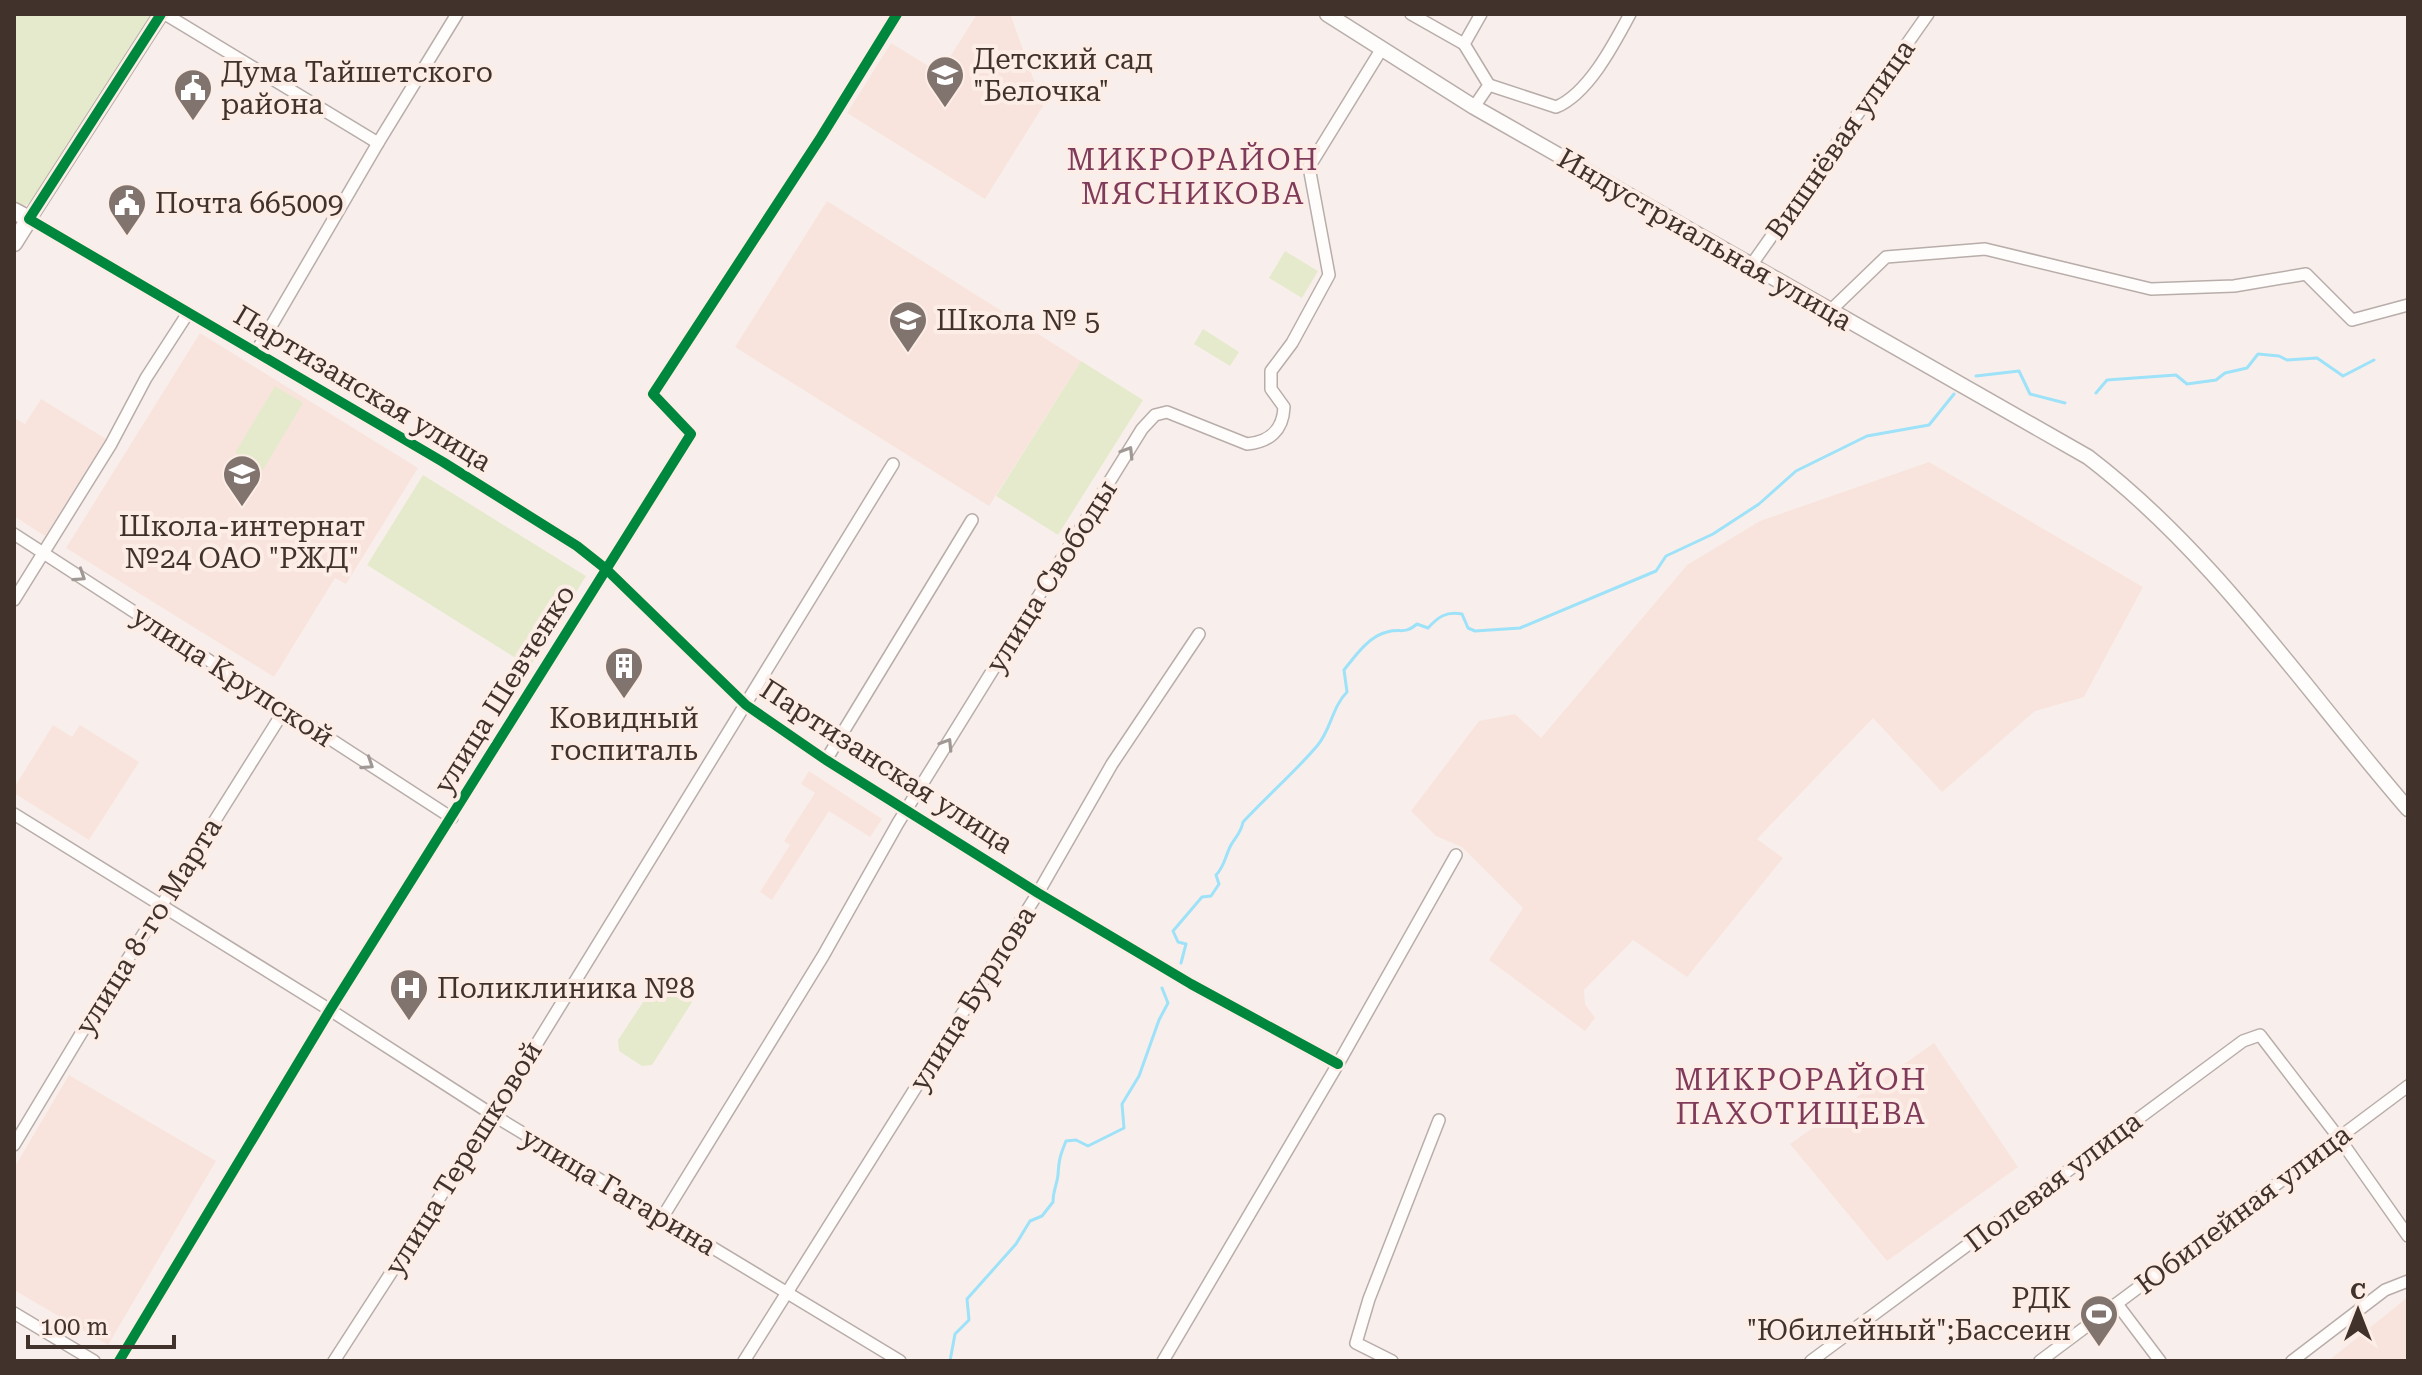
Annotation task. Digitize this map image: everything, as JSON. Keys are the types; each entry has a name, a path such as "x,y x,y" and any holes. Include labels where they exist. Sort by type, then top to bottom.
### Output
{"main road":[{"path":"14,243 21,215"}],"street":[{"path":"21,215 163,14 378,143"},
{"path":"256,352 457,14"},
{"name":"улица Шевченко","path":"119,1361 330,1010 691,434 653,394 821,137 897,14"},
{"name":"Индустриальная улица","path":"1327,14 1474,107 2088,457 2129,488 2236,599 2408,809"},
{"path":"1411,14 1464,44 1489,85 1556,107 1571,101 1611,48 1630,14"},
{"path":"1464,44 1481,14"},
{"name":"Вишнёвая улица","path":"1752,264 1928,14"},
{"name":"улица Свободы","path":"662,1218 823,956 906,811 1142,429 1155,415 1167,412 1247,444 1274,435 1282,423 1284,407 1271,389 1271,371 1292,343 1329,275 1309,167 1381,50"},
{"path":"1474,107 1489,85"},
{"name":"Партизанская улица","path":"21,215 443,462 577,546 606,569 746,705 826,760 1038,893 1191,984 1338,1064"},
{"path":"1831,310 1886,257 1985,249 2151,289 2234,286 2306,274 2352,320 2408,305"},
{"path":"14,600 188,313"},
{"name":"улица Терешковой","path":"334,1361 493,1115 893,464"},
{"path":"826,760 972,520"},
{"name":"улица Крупской","path":"14,534 452,818"},
{"name":"улица Бурлова","path":"744,1361 1038,893 1112,764 1199,634"},
{"name":"улица 8-го Марта","path":"14,1145 285,709"},
{"name":"улица Гагарина","path":"14,814 493,1115 900,1361"},
{"path":"1163,1361 1338,1064 1456,855"},
{"name":"Полевая улица","path":"1811,1361 2243,1041 2260,1035 2339,1138"},
{"name":"Юбилейная улица","path":"2040,1361 2408,1086"},
{"path":"1392,1361 1356,1343 1369,1299 1439,1120"},
{"path":"2339,1138 2408,1236"},
{"path":"2292,1361 2385,1290 2408,1281"},
{"path":"2117,1304 2160,1361"},
{"path":"14,1313 94,1361"}],"shaded area":[{"name":"Детский сад \"Белочка\"","path":"977,14 1011,16 1043,106 985,199 847,113 891,43 940,73"},
{"name":"Школа № 5","path":"827,201 1081,361 989,506 735,347"},
{"name":"Школа-интернат №24 ОАО \"РЖД\"","path":"200,333 418,468 346,584 335,578 274,677 66,548"},
{"path":"41,399 106,439 45,536 14,516 14,423 16,419 25,424"},
{"path":"1929,462 2143,587 2084,697 2035,711 1942,792 1873,718 1757,839 1783,858 1687,977 1633,940 1584,990 1585,1004 1595,1018 1585,1031 1489,960 1523,908 1462,847 1436,836 1411,811 1479,721 1515,714 1541,738 1687,565 1760,521"},
{"path":"53,725 72,737 80,725 139,762 89,840 14,793 14,788"},
{"path":"809,771 882,819 870,837 829,811 772,900 760,892 790,845 784,841 815,793 801,784"},
{"path":"1934,1043 2018,1167 1887,1261 1790,1144"},
{"path":"69,1075 216,1161 108,1345 14,1290 14,1168"},
{"path":"2408,1297 2408,1361 2328,1361"}],"green space":[{"path":"14,14 151,14 36,200 18,209 14,206"},
{"path":"1285,251 1318,271 1302,298 1269,278"},
{"path":"1203,329 1239,352 1230,366 1194,344"},
{"path":"1081,361 1143,400 1058,535 996,496"},
{"path":"275,386 303,403 263,470 235,453"},
{"path":"423,475 586,576 530,667 367,565"},
{"path":"662,978 668,978 691,993 692,1002 652,1065 642,1066 619,1051 618,1040"}],"waterway":[{"path":"2096,393 2107,380 2176,375 2187,384 2216,380 2225,373 2247,368 2258,354 2287,360 2317,358 2343,376 2374,360"},
{"path":"1976,376 2019,371 2030,394 2065,403"},
{"path":"1181,963 1186,944 1178,942 1173,931 1202,897 1211,896 1219,884 1216,875 1243,822 1322,740 1347,692 1344,670 1374,638 1417,624 1428,628 1451,613 1462,614 1468,628 1475,631 1520,628 1656,571 1666,556 1713,534 1759,504 1796,471 1867,436 1929,425 1954,394"},
{"path":"950,1361 955,1334 969,1320 967,1299 1016,1244 1030,1221 1042,1216 1053,1202 1066,1141 1076,1140 1088,1146 1124,1128 1122,1104 1139,1076 1168,1003 1162,988"}],"cycle path":[{"path":"161,14 29,219 443,462 577,546 606,569 746,705 826,760 1038,893 1191,984 1338,1064"},
{"path":"119,1361 330,1010 691,434 653,394 821,137 897,14"}],"place":[{"name":"Детский сад \"Белочка\"","path":"945,109"},
{"name":"Дума Тайшетского района","path":"193,122"},
{"name":"Почта 665009","path":"127,237"},
{"name":"Школа № 5","path":"908,354"},
{"name":"Школа-интернат №24 ОАО \"РЖД\"","path":"242,508"},
{"name":"Ковидный госпиталь","path":"624,700"},
{"name":"Поликлиника №8","path":"409,1022"},
{"name":"РДК \"Юбилейный\";Бассеин","path":"2099,1348"}],"district":[{"name":"МИКРОРАЙОН МЯСНИКОВА","path":"1193,177"},
{"name":"МИКРОРАЙОН ПАХОТИЩЕВА","path":"1801,1097"}]}
